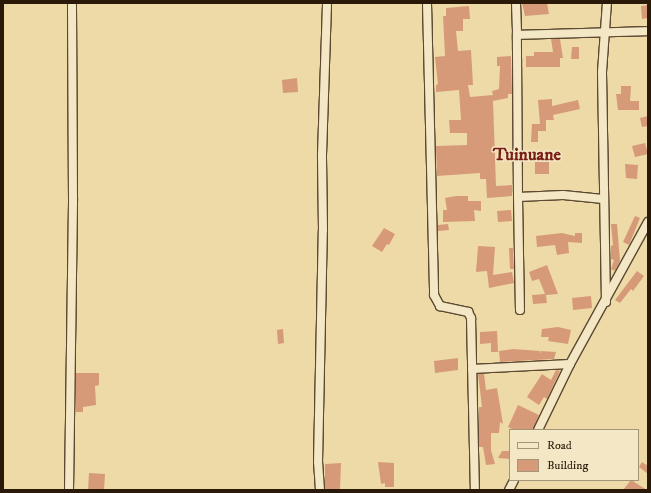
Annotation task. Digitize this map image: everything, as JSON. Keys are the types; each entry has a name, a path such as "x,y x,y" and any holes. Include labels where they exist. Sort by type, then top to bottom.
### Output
{"street":[{"path":"69,490 73,198 72,3"},
{"path":"320,490 322,155 327,3"},
{"path":"427,3 434,295 440,306 468,312 471,318 475,490"},
{"path":"516,3 520,310"},
{"path":"606,302 603,199 602,72 607,3"},
{"path":"517,35 606,30 648,30"},
{"path":"518,197 563,195 603,199"},
{"path":"538,429 570,364 606,302 648,222"},
{"path":"472,369 570,364"},
{"path":"509,490 514,481"}],"building":[{"path":"522,3 547,3 549,14 525,16"},
{"path":"648,5 648,18 642,19 641,6"},
{"path":"469,6 470,19 463,19 463,31 456,31 458,51 471,50 473,85 468,85 470,97 493,95 492,91 499,89 500,66 497,66 497,57 511,56 512,94 508,94 508,98 493,101 496,186 512,185 512,196 487,198 486,179 480,179 480,173 437,176 436,146 467,145 467,133 450,133 449,120 461,120 459,90 436,92 436,85 438,84 435,57 445,56 443,16 446,16 446,8"},
{"path":"551,39 560,39 563,58 560,58 560,67 526,67 526,56 534,56 534,52 553,52"},
{"path":"572,47 579,47 579,59 571,59"},
{"path":"297,78 298,92 283,93 282,80"},
{"path":"621,86 631,86 630,101 639,101 639,110 618,110 616,94 621,94"},
{"path":"552,99 552,106 578,100 580,109 553,115 554,120 546,120 546,131 538,131 538,142 531,142 532,124 540,124 538,100"},
{"path":"648,116 648,126 642,127 640,118"},
{"path":"645,143 648,154 635,157 632,146"},
{"path":"535,162 549,162 549,174 535,174"},
{"path":"625,164 638,165 637,179 626,178"},
{"path":"468,196 468,201 481,201 481,211 474,210 475,221 443,222 443,210 447,210 445,198"},
{"path":"511,210 512,221 498,222 497,211"},
{"path":"635,216 640,218 629,245 623,242"},
{"path":"448,224 449,230 438,231 438,225"},
{"path":"611,224 617,224 620,261 615,271 611,269 614,260 611,259 611,246 613,245"},
{"path":"384,228 395,234 389,245 387,244 382,252 372,246"},
{"path":"562,233 575,236 575,233 582,233 582,243 568,242 569,253 557,255 555,245 537,247 536,236"},
{"path":"478,246 495,247 493,275 512,272 514,283 489,288 487,271 476,272"},
{"path":"509,248 513,248 514,269 510,269"},
{"path":"547,265 558,294 546,295 547,303 533,304 532,295 545,294 539,279 532,281 529,272"},
{"path":"637,271 644,276 633,291 631,289 620,303 615,300"},
{"path":"591,296 592,308 573,310 572,298"},
{"path":"558,327 571,330 568,344 548,341 549,337 541,337 542,329"},
{"path":"283,329 284,343 278,344 277,330"},
{"path":"497,331 498,352 491,352 491,343 480,344 480,332"},
{"path":"513,349 540,351 541,354 541,351 556,352 554,359 500,362 499,351"},
{"path":"458,358 458,370 435,373 434,361"},
{"path":"556,370 560,371 547,399 544,397 539,405 527,397 542,374 551,380"},
{"path":"76,373 99,373 99,385 95,386 96,405 83,407 83,412 76,412"},
{"path":"478,374 484,374 486,390 497,388 503,424 500,422 499,433 491,433 491,450 495,464 486,465 483,447 479,447 479,407 482,407"},
{"path":"518,405 539,415 533,429 512,429 508,427"},
{"path":"502,451 509,451 509,459 498,458"},
{"path":"378,462 394,463 394,487 385,487 385,483 381,484"},
{"path":"642,462 648,466 648,474 639,467"},
{"path":"341,463 340,490 325,490 325,464"},
{"path":"89,473 105,474 104,490 88,490"},
{"path":"630,481 633,481 647,490 623,490"}],"district":[{"name":"Tuinuane","path":"527,155"}]}
